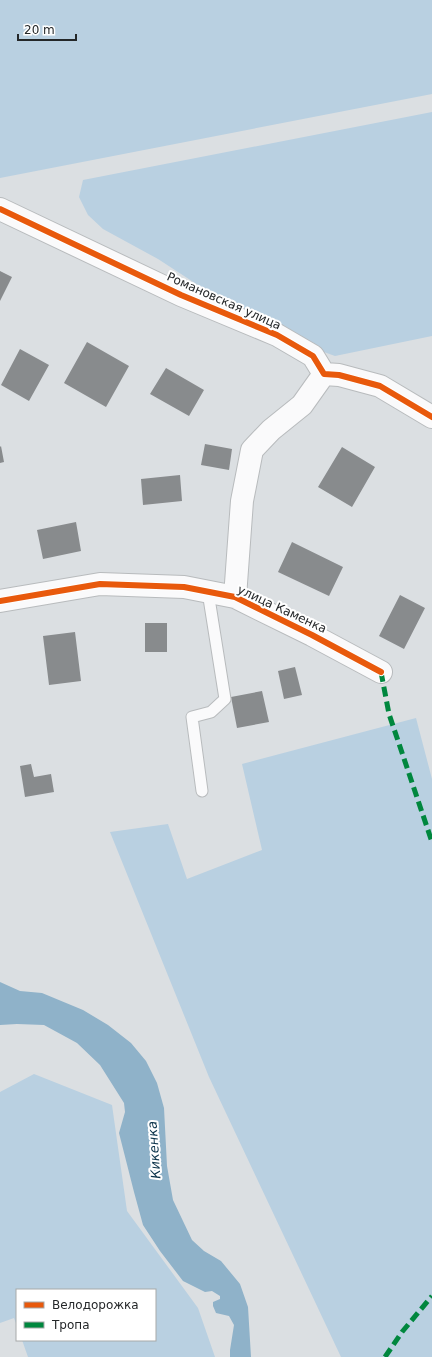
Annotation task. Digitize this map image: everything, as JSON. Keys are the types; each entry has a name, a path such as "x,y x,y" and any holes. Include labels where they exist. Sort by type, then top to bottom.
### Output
{"street":[{"name":"Романовская улица","path":"0,209 181,295 277,335 313,356 324,374"},
{"path":"235,597 242,501 252,450 271,430 302,405 324,374 339,375 380,386 432,417"},
{"name":"улица Каменка","path":"0,601 100,584 184,587 235,597 312,635 381,672"}],"lane":[{"path":"202,791 192,716 211,712 225,699 208,592"}],"shaded area":[{"path":"0,0 432,0 432,94 0,178"},
{"path":"432,112 432,336 335,356 302,344 244,315 158,259 103,229 88,215 79,197 83,180"},
{"path":"416,718 432,779 432,1357 341,1357 209,1077 110,832 168,824 187,879 262,850 242,764"},
{"path":"34,1074 112,1105 127,1211 198,1308 215,1357 28,1357 22,1341 156,1341 156,1289 16,1289 16,1323 14,1318 0,1323 0,1092"}],"water":[{"name":"Кикенка","path":"0,982 20,991 42,993 83,1010 108,1025 131,1043 146,1061 157,1083 164,1108 167,1166 173,1200 192,1240 204,1251 221,1261 240,1284 248,1307 251,1357 230,1357 234,1325 229,1316 216,1313 213,1302 220,1299 220,1296 212,1291 205,1292 183,1281 160,1251 143,1225 119,1133 125,1112 124,1103 100,1065 77,1043 44,1025 0,1025"}],"building":[{"path":"0,271 12,277 0,301"},
{"path":"87,342 129,366 106,407 64,383"},
{"path":"20,349 49,365 29,401 1,385"},
{"path":"166,368 204,390 189,416 150,394"},
{"path":"205,444 232,449 229,470 201,465"},
{"path":"1,446 4,462 0,463 0,447"},
{"path":"342,447 375,467 352,507 318,487"},
{"path":"180,475 182,501 143,505 141,479"},
{"path":"76,522 81,551 43,559 37,530"},
{"path":"292,542 343,567 329,596 278,572"},
{"path":"400,595 425,608 404,649 379,636"},
{"path":"145,623 167,623 167,652 145,652"},
{"path":"75,632 81,681 49,685 43,636"},
{"path":"295,667 302,695 284,699 278,671"},
{"path":"262,691 269,722 237,728 231,697"},
{"path":"31,764 34,777 51,774 54,792 25,797 20,766"}],"marked path":[{"path":"381,672 389,714 432,842"},
{"path":"385,1357 402,1332 432,1296"}],"cycle path":[{"path":"0,209 181,295 277,335 313,356 324,374 339,375 380,386 432,417"},
{"path":"0,601 100,584 184,587 235,597 312,635 381,672"}]}
